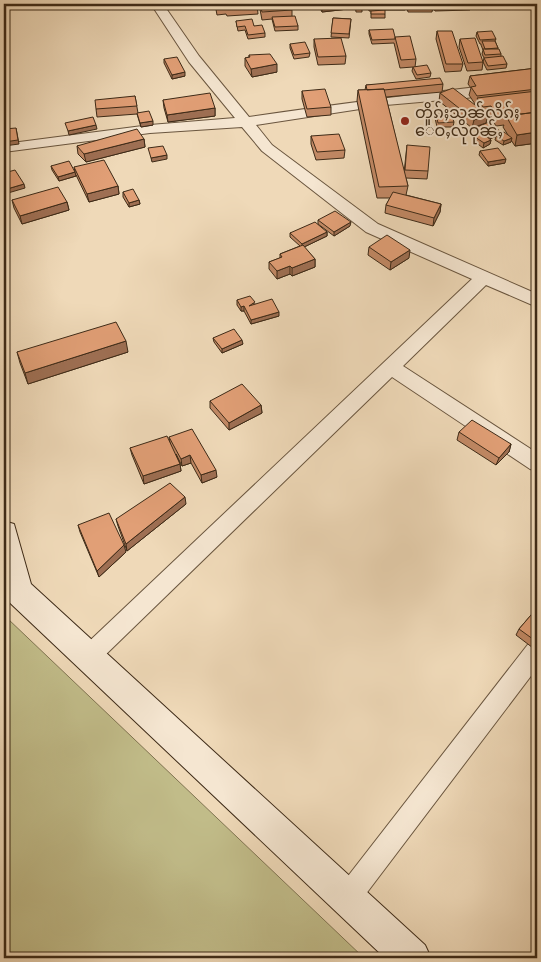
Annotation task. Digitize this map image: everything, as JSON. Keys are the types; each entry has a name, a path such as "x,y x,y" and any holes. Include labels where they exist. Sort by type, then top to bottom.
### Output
{"main road":[{"path":"4,533 18,591 412,958"}],"street":[{"path":"157,4 194,59 267,148 372,228 537,301"},
{"path":"4,148 150,130 245,122 386,101 466,94 533,84 537,68"},
{"path":"89,656 485,277"},
{"path":"390,367 537,463"},
{"path":"348,898 537,650"}],"shaded area":[{"path":"4,607 7,618 364,958 4,958"}],"building":[{"path":"216,4 257,4 258,6 227,9 226,6 217,7"},
{"path":"260,4 290,4 292,10 262,12"},
{"path":"356,4 362,4 363,8 357,8"},
{"path":"385,10 385,14 371,14 371,11"},
{"path":"295,16 298,26 275,27 272,17"},
{"path":"333,18 351,19 349,34 331,33"},
{"path":"252,19 254,26 262,25 265,33 248,35 245,26 237,27 236,21"},
{"path":"393,29 395,39 372,40 369,30"},
{"path":"437,31 452,31 463,64 446,64"},
{"path":"492,31 496,39 480,40 477,32"},
{"path":"410,36 416,59 401,60 395,37"},
{"path":"341,38 346,56 318,57 314,39"},
{"path":"475,38 483,62 468,63 460,39"},
{"path":"482,41 495,41 498,48 485,49"},
{"path":"305,42 310,53 294,55 290,44"},
{"path":"483,49 499,49 501,54 485,55"},
{"path":"270,54 277,64 251,69 245,58 250,57 249,55"},
{"path":"503,56 507,64 488,66 484,58"},
{"path":"177,57 185,72 172,75 164,59"},
{"path":"427,65 431,73 417,75 413,67"},
{"path":"537,68 537,89 477,96 471,87 476,86 470,76"},
{"path":"440,78 443,84 384,90 367,90 366,85"},
{"path":"453,88 488,115 474,120 440,93"},
{"path":"325,89 331,107 307,109 302,91"},
{"path":"384,89 408,186 379,187 358,90"},
{"path":"537,91 537,112 498,118 491,106 483,107 477,98"},
{"path":"210,93 215,108 167,115 163,100"},
{"path":"135,96 137,106 96,109 95,100"},
{"path":"149,111 153,121 140,123 137,113"},
{"path":"537,112 537,132 517,135 506,116"},
{"path":"436,114 451,114 454,122 438,123"},
{"path":"93,117 96,125 68,131 65,123"},
{"path":"489,122 500,131 488,136 477,127"},
{"path":"16,128 18,140 4,142 4,129"},
{"path":"137,129 144,139 84,154 77,146"},
{"path":"504,132 512,138 504,141 496,136"},
{"path":"482,133 491,140 484,143 475,137"},
{"path":"339,134 345,150 317,152 311,136"},
{"path":"407,145 430,147 428,171 405,170"},
{"path":"163,146 167,155 151,158 148,148"},
{"path":"498,148 506,159 488,162 480,151"},
{"path":"104,160 118,186 87,194 74,167"},
{"path":"69,161 75,172 58,177 51,166"},
{"path":"15,170 24,184 7,189 4,185 4,173"},
{"path":"58,187 67,202 20,216 12,200"},
{"path":"133,189 139,200 129,203 123,192"},
{"path":"393,192 441,204 434,218 386,205"},
{"path":"335,211 351,222 334,232 318,220"},
{"path":"315,222 327,232 302,244 290,233"},
{"path":"387,235 410,250 391,262 369,247"},
{"path":"303,245 315,259 292,268 290,266 277,271 269,262 282,257 280,254"},
{"path":"250,296 255,302 249,306 272,299 279,312 251,320 244,306 241,307 237,300"},
{"path":"116,322 126,341 25,373 17,352"},
{"path":"234,329 242,340 222,349 213,338"},
{"path":"242,384 261,405 229,423 210,401"},
{"path":"472,420 511,444 499,458 459,432"},
{"path":"192,429 216,470 201,475 190,455 181,459 169,437"},
{"path":"167,436 180,464 143,476 130,448"},
{"path":"170,483 185,497 126,544 116,519"},
{"path":"109,513 124,545 97,571 78,525"},
{"path":"537,608 537,642 519,629"}],"place":[{"name":"တိူၵ်ႈသွၼ်လိၵ်ႈ ေဝႇလုဝုၼ်ႇ","path":"405,121"}]}
